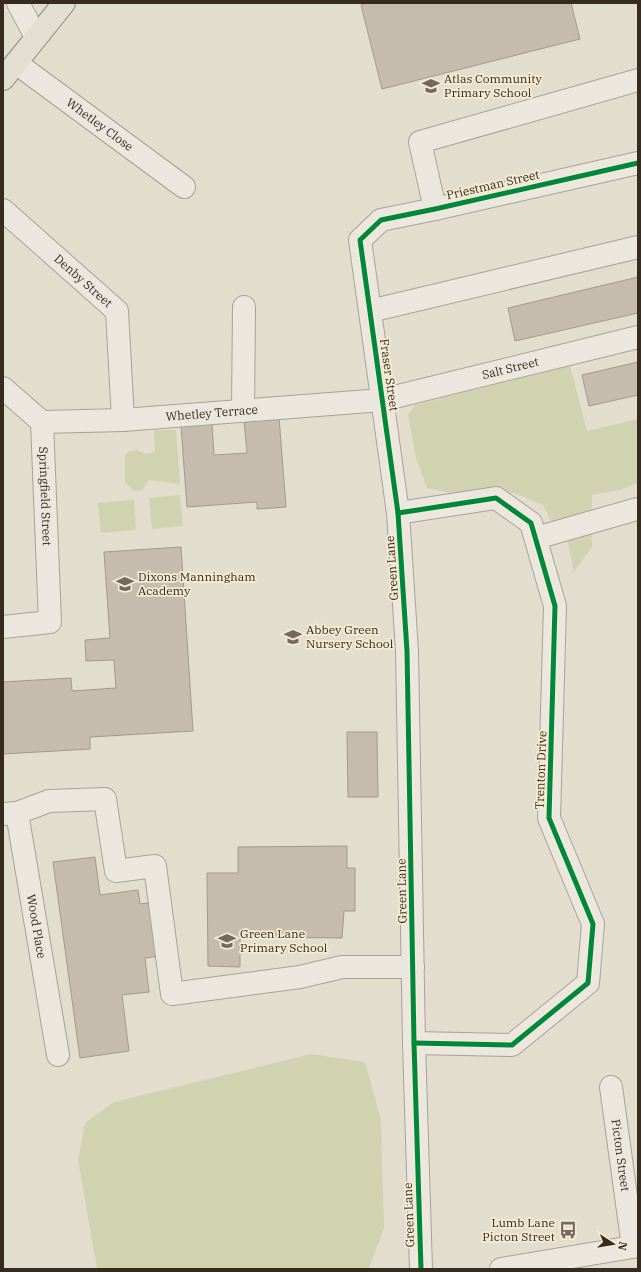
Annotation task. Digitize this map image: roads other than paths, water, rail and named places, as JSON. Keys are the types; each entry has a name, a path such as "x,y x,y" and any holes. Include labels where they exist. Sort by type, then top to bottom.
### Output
{"main road":[{"path":"9,71 64,3"}],"street":[{"path":"18,3 36,37"},
{"name":"Whetley Close","path":"9,71 184,187"},
{"path":"435,209 420,142 638,80"},
{"name":"Priestman Street","path":"360,240 381,220 638,163"},
{"name":"Denby Street","path":"3,210 117,311 123,420"},
{"name":"Fraser Street","path":"360,240 398,513"},
{"path":"370,311 638,247"},
{"path":"243,411 244,307"},
{"name":"Salt Street","path":"382,400 638,337"},
{"path":"3,388 42,422"},
{"name":"Whetley Terrace","path":"42,422 123,420 382,400"},
{"name":"Springfield Street","path":"3,627 50,622 42,422"},
{"name":"Trenton Drive","path":"398,513 496,498 532,523 555,606 549,818 593,924 588,983 512,1045 414,1043"},
{"path":"536,538 637,509"},
{"name":"Green Lane","path":"398,513 407,651 414,1043 421,1269"},
{"path":"10,814 49,801 105,799 116,871 154,866 172,994 300,976 342,967 413,967"},
{"name":"Wood Place","path":"10,814 58,1054"},
{"name":"Picton Street","path":"611,1087 635,1247"},
{"path":"501,1269 539,1266 635,1247"}],"place":[{"name":"Atlas Community Primary School","path":"431,86"},
{"name":"Dixons Manningham Academy","path":"125,584"},
{"name":"Abbey Green Nursery School","path":"293,637"},
{"name":"Green Lane Primary School","path":"227,941"},
{"name":"Lumb Lane Picton Street","path":"568,1230"}]}
